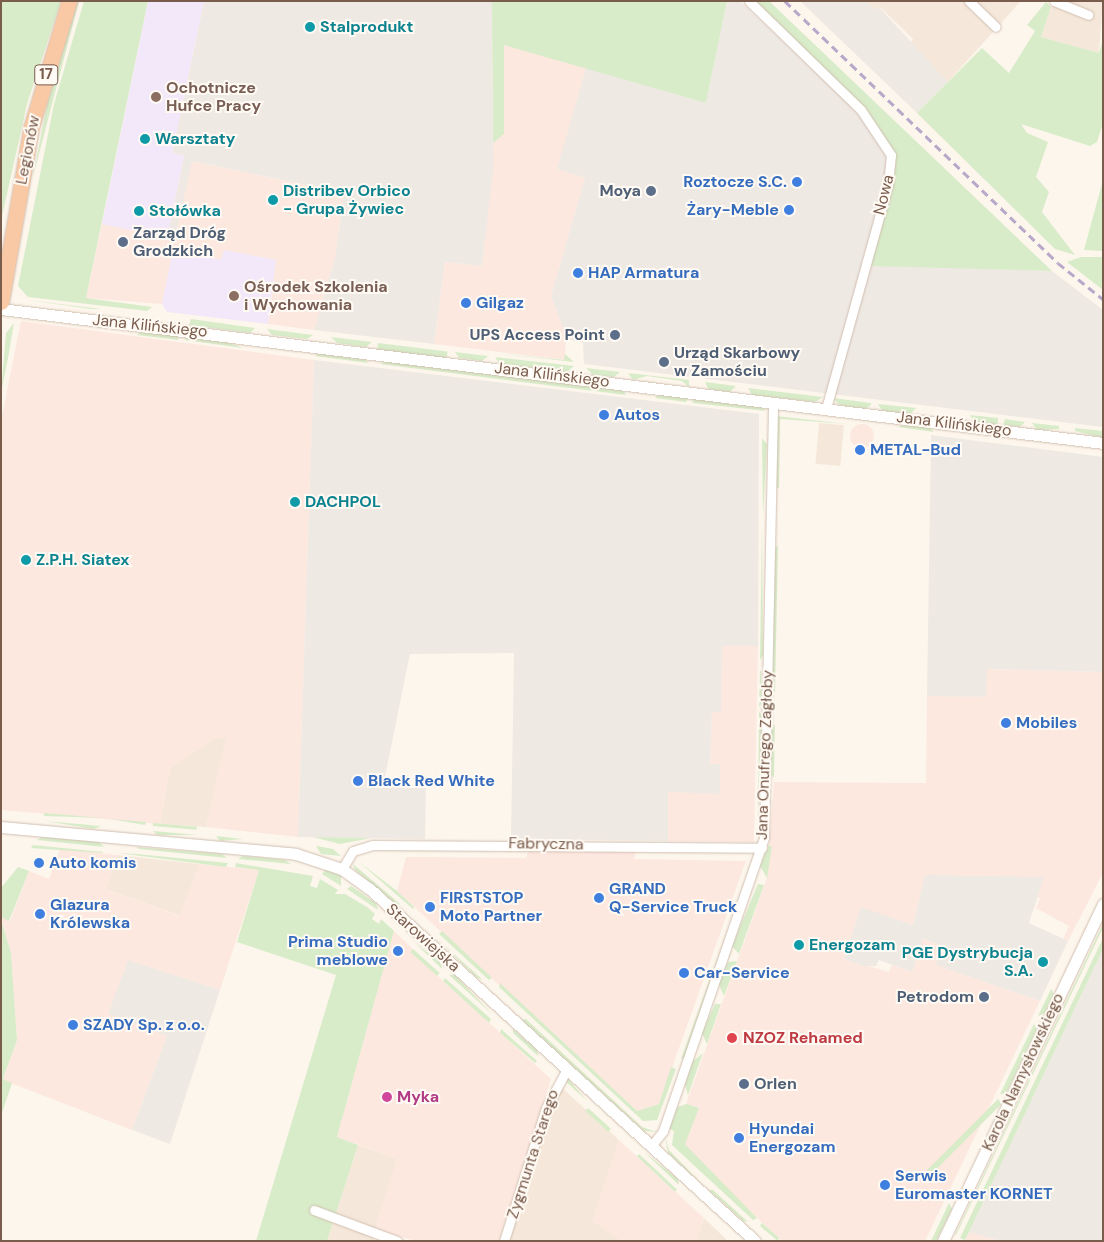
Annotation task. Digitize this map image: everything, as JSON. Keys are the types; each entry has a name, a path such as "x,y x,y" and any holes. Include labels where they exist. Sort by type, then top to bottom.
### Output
{"highway":[{"name":"Legionów","path":"1,302 28,141 69,1"}],"street":[{"name":"Nowa","path":"749,1 857,105 891,155 888,185 826,409"},
{"path":"969,1 996,27"},
{"path":"1054,1 1088,15"},
{"name":"Jana Kilińskiego","path":"1,309 1103,443"},
{"name":"Jana Onufrego Zagłoby","path":"651,1146 663,1131 762,848 773,402"},
{"name":"Starowiejska","path":"2,827 296,854 342,869 370,889 755,1241"},
{"name":"Fabryczna","path":"342,869 353,852 373,845 762,848"},
{"name":"Karola Namysłowskiego","path":"942,1241 1103,904"},
{"name":"Zygmunta Starego","path":"504,1241 546,1108 568,1070"},
{"path":"314,1210 397,1241"}],"shaded area":[{"name":"Ochotnicze Hufce Pracy","path":"148,1 204,1 172,153 184,156 167,238 102,224"},
{"path":"204,1 492,1 493,170 482,266 445,262 434,344 314,330 335,258 344,193 192,161 175,239 167,238 184,156 172,153"},
{"path":"727,1 740,1 833,89 864,120 887,157 884,189 861,265 1052,271 1103,310 1103,427 584,364 583,343 567,339 551,296 585,178 557,169 586,68 706,103"},
{"path":"800,1 866,1 875,10 879,7 948,82 917,113"},
{"path":"866,1 1021,1 948,82 909,44 913,39 880,7 875,11"},
{"path":"1061,1 1103,1 1099,53 1041,37 1051,7"},
{"path":"504,44 586,68 558,169 585,178 551,296 566,328 565,360 434,344 445,262 482,266 493,143 504,134"},
{"path":"191,161 344,193 335,258 314,330 268,324 276,260 224,250 222,260 173,251 162,304 86,298 102,224 175,239"},
{"path":"173,250 221,260 224,250 276,260 268,324 167,312 162,304"},
{"path":"21,321 314,360 298,837 206,827 226,737 214,739 170,768 160,824 1,810 1,421"},
{"name":"Black Red White","path":"314,360 759,414 758,646 722,646 721,712 712,712 710,764 720,764 720,794 668,792 668,841 511,839 514,653 410,654 383,786 426,788 425,839 298,837"},
{"path":"819,423 844,425 840,466 815,464"},
{"path":"862,424 870,428 874,436 870,444 862,448 854,444 850,436 854,428"},
{"path":"931,435 1103,457 1103,672 987,669 986,697 927,696"},
{"path":"722,646 758,646 754,842 668,841 668,792 720,793 710,764 712,712 721,711"},
{"path":"986,669 1103,672 1103,873 1068,941 1063,939 1069,926 1036,908 1040,898 925,876 913,925 861,908 844,959 889,972 892,965 912,972 922,939 941,945 936,965 1040,1001 925,1241 782,1241 673,1140 767,878 774,782 926,783 927,696 986,697"},
{"path":"227,737 206,827 160,824 170,768 214,739"},
{"path":"60,849 117,855 106,889 180,916 199,864 259,870 220,990 128,960 167,1036 132,1130 3,1080 17,1040 11,953 1,917 10,921 29,871 49,879"},
{"path":"529,849 637,850 634,859 746,861 659,1104 637,1111 631,1107 397,891 406,857 526,858"},
{"path":"117,855 199,864 181,916 106,889"},
{"name":"PGE Dystrybucja S.A.","path":"925,875 1044,877 1029,923 1068,941 1040,1001 936,965 941,945 923,939 912,972 879,960 876,966 863,966 844,959 861,907 913,925"},
{"path":"394,931 413,949 411,952 551,1079 499,1241 416,1241 379,1230 376,1225 397,1159 337,1137"},
{"path":"1103,949 1103,1241 1001,1241 969,1232"},
{"path":"128,960 220,990 170,1144 132,1130 167,1036 108,1014"},
{"path":"561,1087 619,1140 593,1221 622,1241 509,1241"},
{"path":"619,1140 704,1218 696,1241 622,1241 592,1221"},
{"path":"358,1145 397,1159 373,1241 327,1241"},
{"path":"704,1218 728,1241 696,1241"},
{"path":"969,1232 1001,1241 965,1241"}],"green space":[{"path":"1,1 61,1 27,104 1,221"},
{"path":"77,1 79,1 33,177 47,104"},
{"path":"84,1 148,1 86,298 152,307 147,311 28,297 18,286 54,104"},
{"path":"492,1 727,1 706,103 504,45 504,134 493,143"},
{"path":"753,1 769,1 1052,271 868,266 891,149 857,102"},
{"path":"1046,2 1051,7 1041,37 1099,53 1103,40 1103,123 1097,142 1090,146 1021,124 1027,133 1048,142 1036,177 1049,192 1042,212 1075,255 1055,249 917,113 982,48 1009,73 1035,31 1027,25"},
{"path":"1103,180 1103,251 1084,250"},
{"path":"1081,257 1103,257 1103,290 1067,262"},
{"path":"27,300 101,309 91,309"},
{"path":"191,319 255,328 250,333 189,325"},
{"path":"14,323 8,358 1,393 6,333"},
{"path":"267,329 313,335 307,339 272,335"},
{"path":"143,331 179,335 178,340 137,335"},
{"path":"185,336 219,339 243,348 185,340"},
{"path":"331,337 372,342 366,347 337,343"},
{"path":"378,343 447,352 447,358 377,350"},
{"path":"320,352 364,358 368,363 315,356"},
{"path":"455,352 488,356 482,361 459,358"},
{"path":"495,353 564,360 565,354 574,362"},
{"path":"495,357 574,366 567,372 499,363"},
{"path":"388,361 623,390 626,395 380,364"},
{"path":"586,368 620,372 614,377 593,375"},
{"path":"628,373 689,380 689,387 682,381 647,376 633,380"},
{"path":"705,382 736,386 730,392 708,389"},
{"path":"748,388 823,397 815,402 752,395"},
{"path":"660,394 688,398 686,402 655,398"},
{"path":"692,398 760,407 766,411 693,403"},
{"path":"833,398 871,403 871,405 865,409 839,405"},
{"path":"878,404 916,408 910,414 882,411"},
{"path":"970,415 998,418 998,425 974,422"},
{"path":"776,416 847,424 780,419 779,488 775,488"},
{"path":"1005,419 1025,422 1020,427 1003,425"},
{"path":"1032,423 1059,426 1059,429 1037,430"},
{"path":"904,424 929,427 934,432 898,427"},
{"path":"1075,428 1103,431 1103,438 1075,431"},
{"path":"762,438 767,444 763,516"},
{"path":"762,524 763,655 760,660"},
{"path":"778,545 775,692 772,690 773,551"},
{"path":"760,671 762,702 759,707"},
{"path":"759,712 762,715 758,831"},
{"path":"775,724 774,778 770,774 770,732"},
{"path":"44,813 102,818 44,816"},
{"path":"110,819 146,822 145,825"},
{"path":"45,821 101,826 94,829"},
{"path":"153,823 197,827 197,830 153,826"},
{"path":"153,831 198,835 157,835"},
{"path":"216,836 243,839 220,841"},
{"path":"42,837 99,842 104,847 37,840"},
{"path":"313,837 371,838 340,844"},
{"path":"33,845 103,852 103,853 31,848"},
{"path":"769,845 772,847 767,878 760,866"},
{"path":"316,846 333,849 341,856 321,854"},
{"path":"137,847 222,854 227,858 139,849"},
{"path":"118,853 137,854 228,863 226,867"},
{"path":"243,856 285,860 291,864 238,859"},
{"path":"359,862 397,891 414,907 413,909"},
{"path":"236,863 313,876 310,886 317,888 320,879 338,890 335,894 345,894 367,907 375,914 372,919 379,924 381,919 394,931 337,1137 358,1145 327,1241 256,1241 336,975 237,942 259,870 235,867"},
{"path":"353,864 400,904 398,906 355,870"},
{"path":"18,867 29,871 9,921 1,917 1,888"},
{"path":"326,869 341,876 341,886 322,874"},
{"path":"758,884 764,885 739,954 732,946"},
{"path":"351,886 376,903 378,910 347,889"},
{"path":"1,919 11,953 17,1040 3,1079 12,1083 1,1116"},
{"path":"1103,924 1103,928 955,1235"},
{"path":"442,931 492,977 489,980 439,934"},
{"path":"725,937 684,1058 681,1059"},
{"path":"1103,938 1103,949 969,1232 965,1240 960,1238"},
{"path":"439,941 483,980 476,977"},
{"path":"415,943 441,963 442,969"},
{"path":"413,949 440,973 437,976 410,952"},
{"path":"737,961 724,996 719,985 728,962"},
{"path":"449,975 455,975 492,1014"},
{"path":"445,978 491,1019 489,1023 443,981"},
{"path":"500,983 637,1111 659,1104 671,1067 676,1069 657,1120 643,1121 499,987"},
{"path":"1051,989 1054,994 1045,1013 1038,1016"},
{"path":"715,1004 721,1004 707,1044 702,1033"},
{"path":"526,1019 642,1127 657,1132 644,1131 522,1020"},
{"path":"1034,1024 1037,1029 1006,1094 1000,1094"},
{"path":"501,1029 537,1061 535,1063 500,1033"},
{"path":"513,1029 537,1050 538,1056 513,1033"},
{"path":"703,1053 688,1095 685,1085 692,1062"},
{"path":"564,1080 569,1080 587,1101"},
{"path":"998,1099 1002,1103 927,1179 922,1175"},
{"path":"687,1104 699,1108 685,1144 757,1218 753,1220 672,1145 674,1131 669,1128 677,1107"},
{"path":"588,1108 611,1129 608,1132 585,1111"},
{"path":"665,1136 669,1150 702,1184 668,1153"},
{"path":"643,1151 678,1179 679,1185"},
{"path":"639,1154 677,1189 675,1192 637,1156"},
{"path":"709,1190 713,1190 748,1222 743,1221"},
{"path":"949,1203 952,1209 936,1241 931,1241"},
{"path":"762,1223 779,1238 778,1241 760,1226"}],"railway":[{"path":"785,1 1058,263 1103,299"}],"place":[{"name":"Stalprodukt","path":"310,27"},
{"name":"Ochotnicze Hufce Pracy","path":"156,97"},
{"name":"Warsztaty","path":"145,139"},
{"name":"Roztocze S.C.","path":"797,182"},
{"name":"Moya","path":"651,191"},
{"name":"Distribev Orbico - Grupa Żywiec","path":"273,200"},
{"name":"Żary-Meble","path":"789,210"},
{"name":"Stołówka","path":"139,211"},
{"name":"Zarząd Dróg Grodzkich","path":"123,242"},
{"name":"HAP Armatura","path":"578,273"},
{"name":"Ośrodek Szkolenia i Wychowania","path":"234,296"},
{"name":"Gilgaz","path":"466,303"},
{"name":"UPS Access Point","path":"615,335"},
{"name":"Urząd Skarbowy w Zamościu","path":"664,362"},
{"name":"Autos","path":"604,415"},
{"name":"METAL-Bud","path":"860,450"},
{"name":"DACHPOL","path":"295,502"},
{"name":"Z.P.H. Siatex","path":"26,560"},
{"name":"Mobiles","path":"1006,723"},
{"name":"Black Red White","path":"358,781"},
{"name":"Auto komis","path":"39,863"},
{"name":"GRAND Q-Service Truck","path":"599,898"},
{"name":"FIRSTSTOP Moto Partner","path":"430,907"},
{"name":"Glazura Królewska","path":"40,914"},
{"name":"Energozam","path":"799,945"},
{"name":"Prima Studio meblowe","path":"398,951"},
{"name":"PGE Dystrybucja S.A.","path":"1043,962"},
{"name":"Car-Service","path":"684,973"},
{"name":"Petrodom","path":"984,997"},
{"name":"SZADY Sp. z o.o.","path":"73,1025"},
{"name":"NZOZ Rehamed","path":"732,1038"},
{"name":"Orlen","path":"744,1084"},
{"name":"Myka","path":"387,1097"},
{"name":"Hyundai Energozam","path":"739,1138"},
{"name":"Serwis Euromaster KORNET","path":"885,1185"}]}
